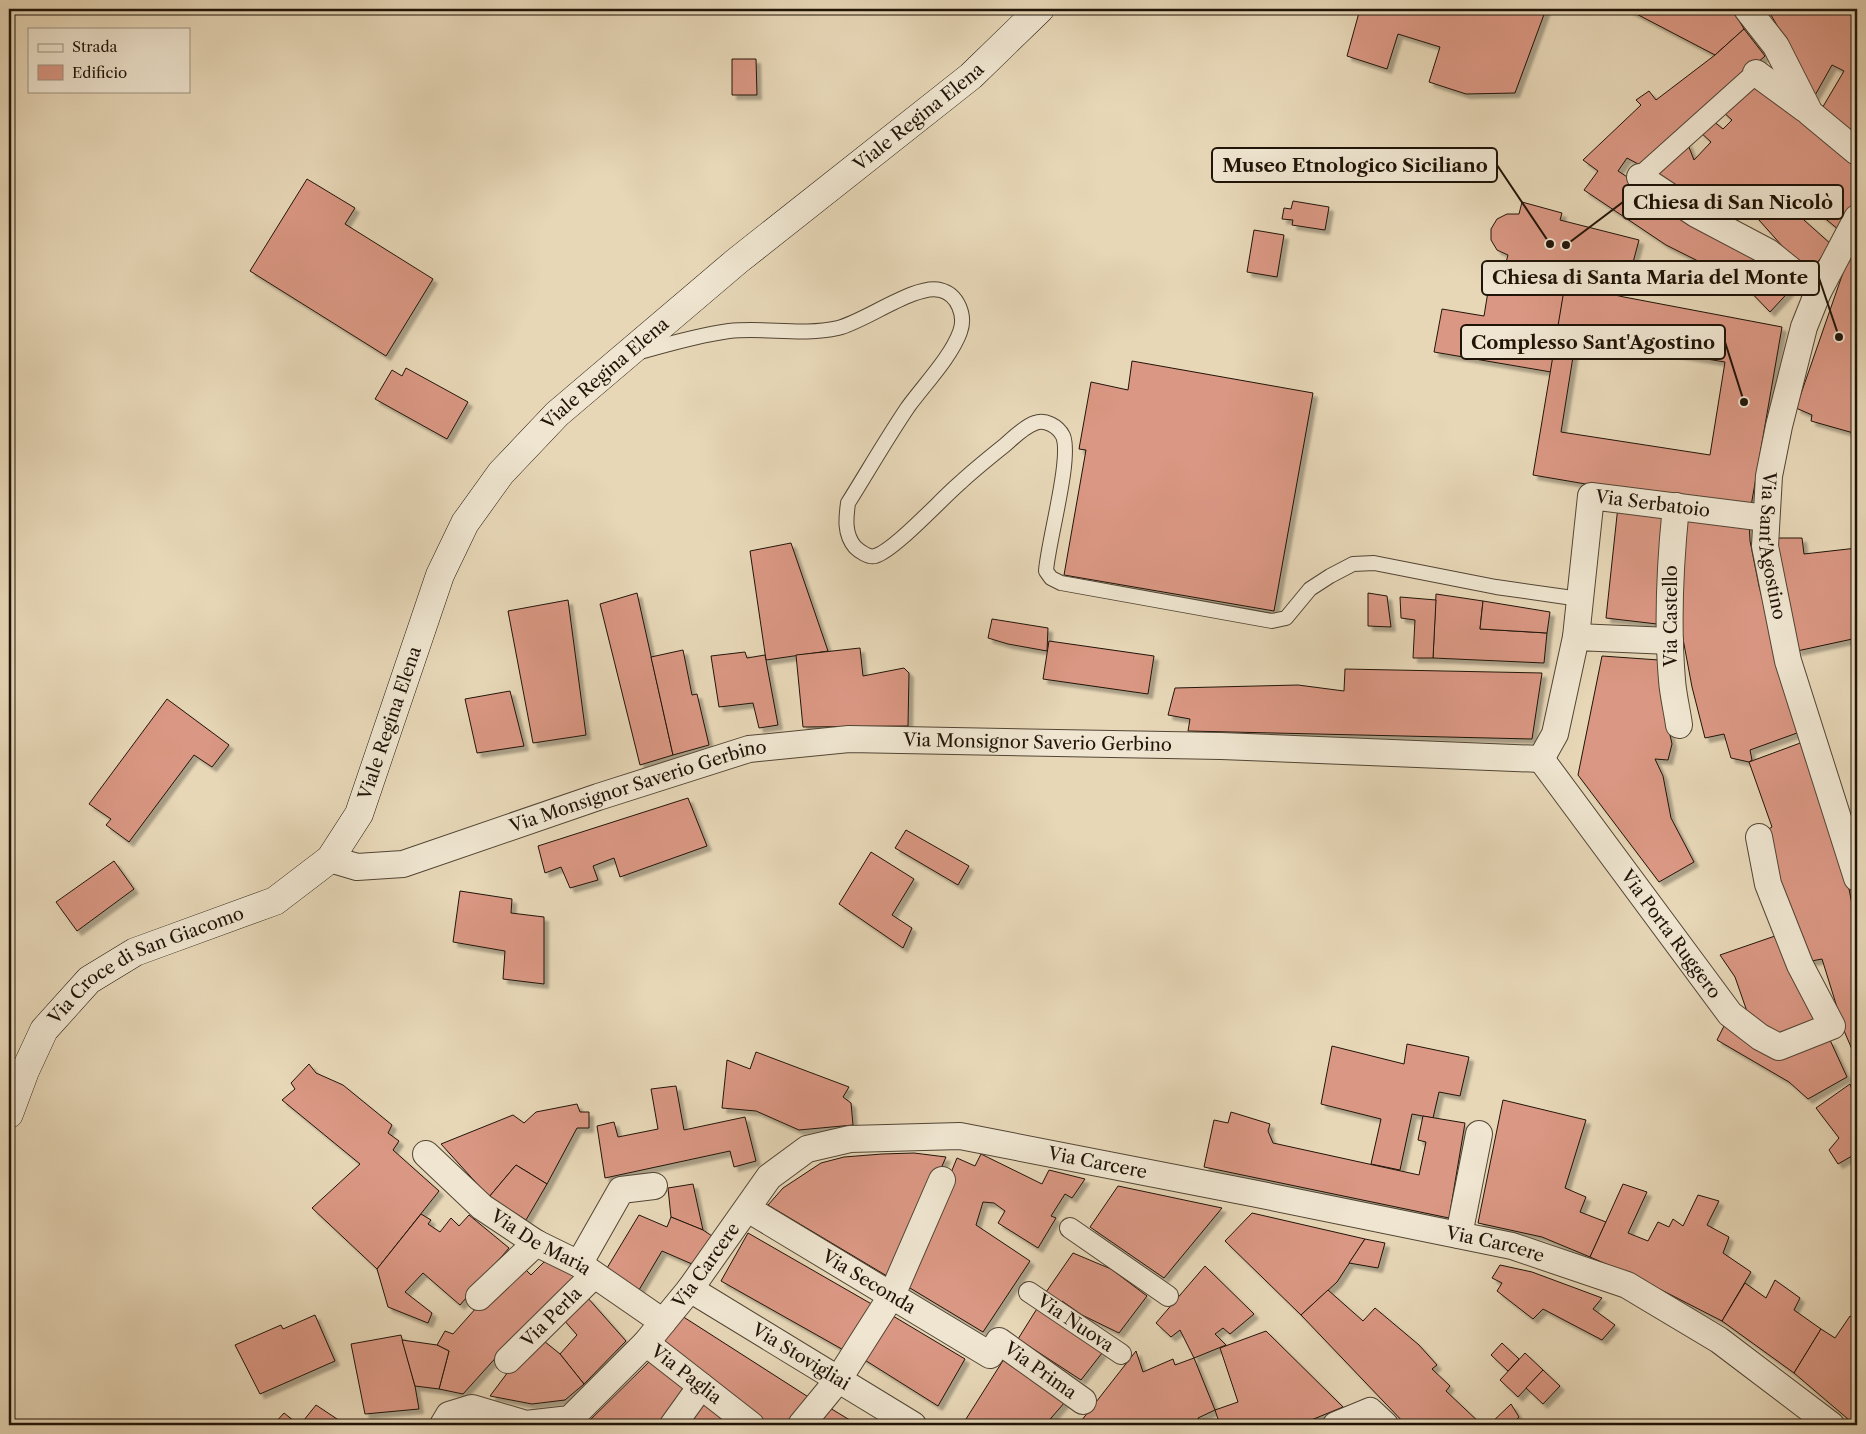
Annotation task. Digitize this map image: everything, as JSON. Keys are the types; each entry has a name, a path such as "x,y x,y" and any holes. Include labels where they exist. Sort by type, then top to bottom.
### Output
{"main road":[{"name":"Viale Regina Elena","path":"330,858 359,814 440,575 465,523 501,473 557,414 737,261 971,76 1040,9"},
{"name":"Via Croce di San Giacomo","path":"9,1114 25,1071 44,1030 89,980 135,952 275,900 330,858"}],"street":[{"path":"1746,9 1776,46 1810,112"},
{"path":"1818,292 1768,252 1696,214 1640,177 1756,73 1810,112 1857,152"},
{"name":"Via Sant'Agostino","path":"1857,218 1818,292 1804,327 1779,426 1769,476 1765,546 1788,661 1857,878"},
{"name":"Via Serbatoio","path":"1576,637 1591,496 1766,518"},
{"name":"Via Castello","path":"1676,506 1670,564 1670,641 1672,681 1679,725"},
{"path":"1541,759 1555,734 1576,637 1670,641"},
{"name":"Via Monsignor Saverio Gerbino","path":"330,858 357,867 403,864 598,797 749,749 849,739 1221,746 1541,759"},
{"name":"Via Porta Ruggero","path":"1541,759 1730,1014 1760,1037 1779,1047 1832,1026 1800,964 1768,884 1759,837"},
{"path":"1459,1235 1479,1134"},
{"name":"Via Carcere","path":"443,1425 449,1415 472,1408 527,1425 570,1419 646,1343 690,1289 769,1177 807,1149 850,1139 960,1136 1512,1246 1627,1285 1719,1340 1831,1425"},
{"name":"Via De Maria","path":"426,1154 482,1207 536,1243 587,1269 662,1322"},
{"path":"801,1425 838,1380 892,1295 942,1180"},
{"name":"Via Perla","path":"508,1360 587,1269 621,1190 654,1186"},
{"name":"Via Seconda","path":"748,1209 892,1295 994,1348"},
{"path":"1070,1228 1168,1296"},
{"path":"480,1296 536,1243"},
{"name":"Via Stovigliai","path":"690,1289 913,1425"},
{"name":"Via Nuova","path":"1029,1292 1121,1354"},
{"name":"Via Paglia","path":"646,1343 752,1425"},
{"name":"Via Prima","path":"994,1348 1082,1401"},
{"path":"673,1425 701,1386"},
{"path":"1336,1425 1377,1418"}],"lane":[{"path":"623,358 665,345 729,331 824,331 851,325 898,300 927,290 939,289 951,295 960,307 962,319 960,332 953,347 908,408 848,504 845,520 848,536 855,547 869,556 875,556 893,545 961,482 1008,442 1033,423 1044,421 1056,427 1063,437 1065,458 1046,571 1051,578 1061,583 1272,621 1286,618 1310,589 1353,564 1374,563 1496,587 1580,599"}],"building":[{"path":"1360,9 1546,9 1515,93 1466,94 1429,82 1440,47 1398,34 1387,69 1347,56"},
{"path":"1627,9 1727,9 1734,12 1744,29 1715,55"},
{"path":"1769,9 1843,9 1857,14 1857,136 1821,110 1844,71 1832,65 1814,97 1798,61"},
{"path":"1744,29 1765,56 1640,165 1627,158 1618,171 1712,232 1756,254 1795,285 1770,312 1742,283 1666,245 1584,190 1598,171 1583,160 1641,105 1636,100 1649,91 1656,100 1715,55"},
{"path":"732,59 756,59 757,95 732,95"},
{"path":"1754,84 1857,165 1857,205 1839,230 1805,202 1795,212 1832,245 1807,274 1743,202 1731,218 1710,202 1701,212 1654,177 1687,142 1694,160 1711,142 1699,131 1712,120 1723,129 1732,120 1722,111"},
{"path":"307,179 355,208 345,224 433,279 386,356 250,271"},
{"path":"1293,201 1329,207 1325,230 1292,225 1293,220 1282,219 1284,208 1291,209"},
{"path":"1522,202 1562,213 1560,220 1639,240 1627,285 1551,264 1548,277 1505,266 1508,255 1497,250 1491,240 1491,229 1497,219 1507,214 1519,214"},
{"path":"1254,230 1284,235 1277,277 1247,272"},
{"path":"1857,245 1857,434 1811,421 1812,415 1796,408 1845,267"},
{"path":"1490,279 1564,292 1551,372 1434,352 1442,309 1484,316"},
{"path":"1565,284 1782,327 1750,512 1533,475","holes":["1576,338 1725,362 1710,455 1561,432"]},
{"path":"1132,361 1313,393 1274,611 1064,575 1086,450 1079,449 1091,382 1128,390"},
{"path":"406,368 468,402 447,439 375,399 392,370 402,376"},
{"path":"1618,506 1669,511 1657,624 1606,618"},
{"path":"1683,514 1749,522 1750,541 1759,586 1797,733 1750,750 1752,760 1749,762 1731,758 1724,734 1705,738 1692,687 1675,596"},
{"path":"1773,538 1802,538 1804,554 1857,548 1857,638 1797,651"},
{"path":"791,543 828,651 766,660 750,551"},
{"path":"637,593 673,755 640,765 600,604"},
{"path":"1368,593 1387,596 1391,627 1368,626"},
{"path":"1436,594 1483,601 1480,629 1547,633 1544,663 1433,658"},
{"path":"1400,597 1436,600 1433,658 1413,658 1415,620 1401,618"},
{"path":"568,600 586,735 533,743 508,611"},
{"path":"1483,601 1550,612 1547,633 1480,629"},
{"path":"992,619 1048,628 1047,651 1008,644 988,638"},
{"path":"1049,641 1154,656 1148,694 1043,679"},
{"path":"860,648 863,676 904,668 909,673 908,726 803,727 796,655"},
{"path":"683,650 692,695 697,694 709,745 673,755 651,657"},
{"path":"745,652 747,658 765,655 778,725 759,728 753,703 719,707 711,656"},
{"path":"1602,656 1659,660 1660,689 1672,744 1668,760 1655,759 1663,776 1671,818 1694,862 1659,882 1578,775"},
{"path":"1345,669 1542,673 1532,739 1188,731 1190,719 1168,715 1175,688 1298,685 1344,691"},
{"path":"510,691 524,746 477,753 465,699"},
{"path":"167,699 229,745 212,767 194,755 129,842 106,825 111,819 89,804"},
{"path":"1803,742 1838,834 1857,924 1857,1061 1845,1033 1822,959 1806,962 1777,874 1767,830 1772,827 1749,762"},
{"path":"688,798 707,846 620,877 614,858 593,866 598,880 570,888 561,867 545,873 538,846"},
{"path":"906,830 969,866 958,885 895,848"},
{"path":"871,852 914,879 892,915 912,928 903,948 839,904"},
{"path":"114,861 134,889 77,931 56,902"},
{"path":"460,891 512,899 511,913 544,917 544,984 503,979 505,951 453,942"},
{"path":"1775,936 1818,1019 1769,1038 1750,1020 1735,977 1720,955"},
{"path":"1724,1026 1781,1057 1830,1040 1847,1077 1808,1099 1789,1082 1717,1040"},
{"path":"1407,1044 1469,1057 1460,1096 1439,1092 1433,1118 1412,1114 1400,1170 1371,1164 1381,1119 1321,1104 1332,1046 1404,1064"},
{"path":"756,1052 849,1087 843,1097 851,1103 853,1125 799,1130 756,1111 722,1108 727,1060 750,1069"},
{"path":"309,1064 316,1073 343,1085 392,1125 388,1133 399,1141 393,1150 439,1191 377,1269 312,1208 360,1164 282,1100 295,1089 291,1083"},
{"path":"1850,1084 1857,1103 1857,1165 1852,1156 1838,1164 1829,1150 1839,1138 1816,1108"},
{"path":"676,1086 684,1130 745,1117 756,1161 734,1167 730,1151 605,1178 597,1126 614,1122 618,1137 658,1129 651,1089"},
{"path":"1503,1100 1586,1120 1565,1188 1586,1197 1580,1212 1606,1222 1590,1257 1542,1237 1478,1223"},
{"path":"577,1104 580,1112 589,1112 589,1128 577,1128 547,1184 516,1165 489,1197 441,1144 513,1115 524,1123 536,1112"},
{"path":"1231,1112 1270,1124 1268,1131 1273,1143 1419,1175 1426,1142 1418,1140 1423,1116 1465,1123 1449,1218 1204,1167 1214,1120 1228,1123"},
{"path":"914,1153 946,1157 892,1279 768,1205 783,1188 821,1163 844,1157"},
{"path":"981,1154 1042,1184 1049,1170 1085,1179 1072,1198 1065,1194 1051,1216 1056,1218 1038,1248 998,1223 1005,1211 994,1203 983,1202 976,1225 1030,1261 983,1332 905,1285 957,1158 975,1166"},
{"path":"516,1165 547,1184 526,1220 489,1197"},
{"path":"693,1184 703,1230 671,1217 668,1188"},
{"path":"1623,1184 1647,1192 1628,1233 1648,1241 1658,1222 1669,1227 1673,1219 1683,1226 1698,1195 1719,1201 1707,1225 1729,1237 1723,1253 1751,1272 1722,1321 1634,1276 1590,1257"},
{"path":"1118,1186 1222,1208 1164,1278 1090,1227"},
{"path":"1252,1213 1365,1239 1337,1282 1301,1315 1225,1241"},
{"path":"421,1214 431,1220 428,1224 440,1232 451,1218 459,1226 469,1215 509,1248 460,1305 423,1273 405,1292 432,1313 428,1323 388,1307 377,1269"},
{"path":"639,1215 667,1227 671,1217 703,1230 712,1236 692,1264 662,1251 636,1295 604,1273"},
{"path":"748,1233 875,1306 847,1352 721,1281"},
{"path":"1365,1239 1385,1243 1378,1268 1349,1263"},
{"path":"1073,1253 1111,1269 1147,1296 1119,1333 1082,1315 1062,1301 1060,1303 1044,1295"},
{"path":"558,1260 582,1276 509,1343 463,1394 439,1389 449,1351 437,1345 445,1331 453,1334 477,1307 525,1269 531,1275 544,1262"},
{"path":"1500,1265 1532,1272 1602,1298 1593,1309 1615,1325 1602,1340 1543,1309 1533,1319 1497,1291 1502,1283 1492,1278"},
{"path":"1205,1266 1254,1314 1230,1334 1223,1328 1215,1334 1226,1345 1194,1358 1180,1330 1171,1337 1156,1323"},
{"path":"1775,1280 1800,1298 1794,1310 1821,1329 1794,1373 1722,1321 1745,1283 1766,1298"},
{"path":"1328,1290 1363,1321 1375,1308 1419,1345 1437,1365 1432,1369 1450,1386 1446,1391 1482,1425 1406,1425 1301,1315"},
{"path":"587,1297 626,1341 584,1384 560,1354 577,1335 563,1319"},
{"path":"1038,1307 1102,1353 1081,1380 1018,1339"},
{"path":"888,1313 965,1359 938,1406 860,1357"},
{"path":"315,1315 335,1361 260,1394 235,1345 281,1325 283,1329"},
{"path":"682,1316 813,1400 793,1425 760,1425 660,1346"},
{"path":"1850,1316 1857,1321 1855,1330 1857,1340 1857,1425 1794,1373 1821,1329 1835,1338"},
{"path":"1266,1331 1343,1407 1299,1425 1220,1425 1215,1410 1238,1402 1220,1348"},
{"path":"401,1335 415,1386 419,1409 365,1414 351,1344"},
{"path":"539,1337 560,1354 584,1384 565,1400 532,1404 490,1396 517,1360"},
{"path":"402,1340 437,1345 449,1351 439,1389 415,1386"},
{"path":"1502,1343 1519,1359 1508,1371 1491,1355"},
{"path":"1136,1351 1143,1372 1173,1359 1175,1365 1194,1358 1215,1410 1198,1418 1201,1425 1163,1425 1161,1420 1156,1425 1078,1425"},
{"path":"1525,1353 1543,1370 1518,1397 1500,1380"},
{"path":"653,1358 690,1385 660,1425 585,1425"},
{"path":"1004,1359 1065,1402 1045,1425 977,1425 966,1419"},
{"path":"1543,1370 1560,1386 1543,1404 1526,1388"},
{"path":"704,1399 742,1425 684,1425"},
{"path":"1511,1404 1519,1417 1511,1425 1489,1425"},
{"path":"316,1405 346,1425 300,1425"},
{"path":"825,1405 858,1425 809,1425"},
{"path":"284,1413 299,1425 273,1425"}],"place":[{"name":"Museo Etnologico Siciliano","path":"1550,244"},
{"name":"Chiesa di San Nicolò","path":"1566,245"},
{"name":"Chiesa di Santa Maria del Monte","path":"1839,337"},
{"name":"Complesso Sant'Agostino","path":"1744,402"}]}
